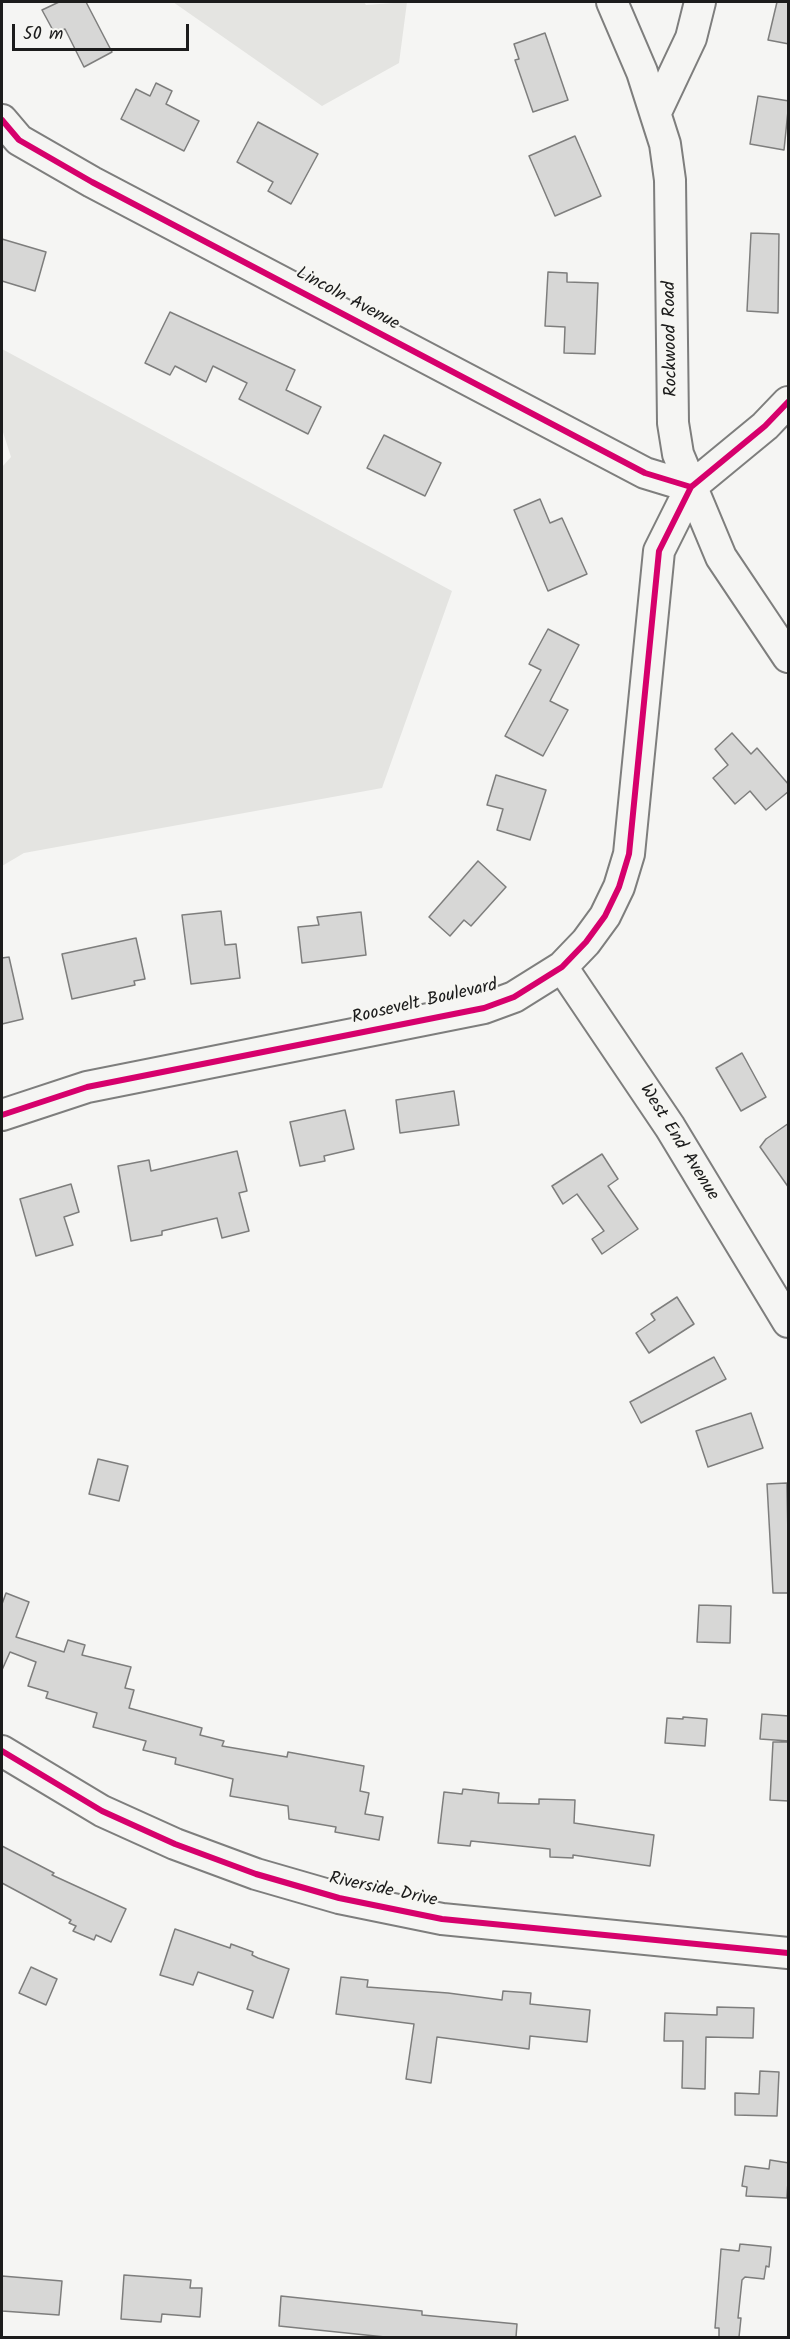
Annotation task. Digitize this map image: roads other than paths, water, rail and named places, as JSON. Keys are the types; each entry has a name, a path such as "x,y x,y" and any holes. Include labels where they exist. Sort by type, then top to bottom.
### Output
{"street":[{"name":"Rockwood Road","path":"612,2 656,112 665,144 670,180 673,423 678,454 721,557 789,657"},
{"path":"656,112 691,38 700,2"},
{"name":"Lincoln Avenue","path":"2,120 19,140 103,188 645,473 691,487"},
{"path":"691,487 765,426 789,402"},
{"name":"Roosevelt Boulevard","path":"2,1115 87,1087 484,1008 514,997 562,967 586,942 605,916 619,887 629,854 659,551 691,487"},
{"name":"West End Avenue","path":"562,967 670,1127 789,1322"},
{"name":"Riverside Drive","path":"2,1751 102,1810 175,1844 256,1874 339,1898 442,1919 789,1953"}]}
